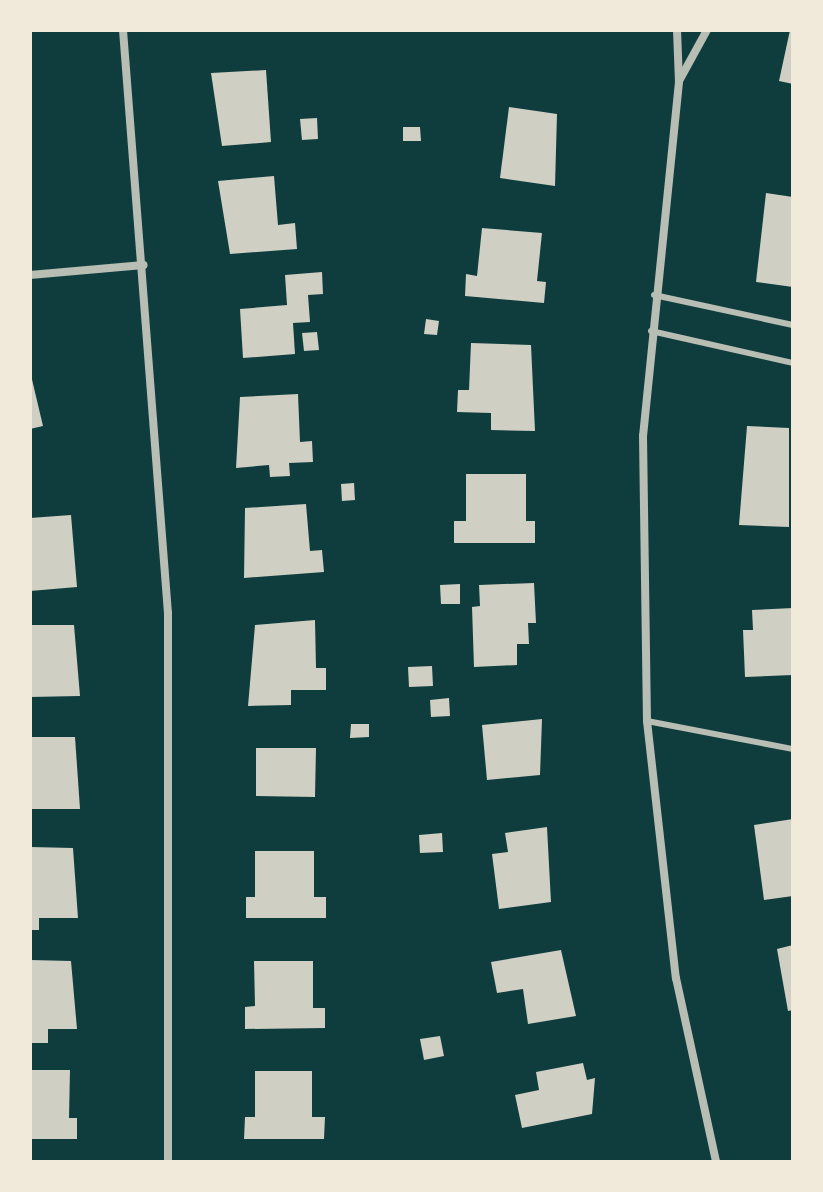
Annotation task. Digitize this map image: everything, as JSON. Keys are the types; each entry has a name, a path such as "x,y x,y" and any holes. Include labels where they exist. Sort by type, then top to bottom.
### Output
{"street":[{"path":"123,30 144,265 168,613 168,1162"},
{"path":"677,30 679,82 654,295 643,451 647,721 676,978 716,1162"},
{"path":"679,82 707,30"},
{"path":"30,275 144,265"}],"lane":[{"path":"654,295 793,325"},
{"path":"651,331 793,363"},
{"path":"647,721 793,749"}],"building":[{"path":"790,30 793,30 793,84 779,81"},
{"path":"266,70 271,142 222,146 211,73"},
{"path":"509,107 557,114 555,186 500,178"},
{"path":"317,118 318,139 302,140 300,119"},
{"path":"403,127 420,127 421,141 403,141"},
{"path":"274,176 278,225 295,223 297,249 230,254 218,181"},
{"path":"766,193 793,197 793,287 756,282"},
{"path":"482,228 542,233 537,281 546,282 544,303 465,296 466,274 477,276"},
{"path":"322,272 323,294 308,295 310,322 293,323 295,354 243,358 240,309 287,305 285,275"},
{"path":"426,319 439,321 437,335 424,334"},
{"path":"317,332 319,350 304,351 302,333"},
{"path":"471,343 531,345 535,431 491,430 491,413 457,412 458,390 469,390"},
{"path":"30,371 43,426 30,429"},
{"path":"298,394 300,442 312,441 313,462 289,463 290,476 270,477 269,465 236,468 240,397"},
{"path":"747,426 789,428 789,527 739,525"},
{"path":"466,474 526,474 526,521 535,521 535,543 454,543 454,521 466,521"},
{"path":"354,483 355,500 342,501 341,484"},
{"path":"306,504 310,551 322,550 324,572 244,578 245,508"},
{"path":"71,515 77,587 30,591 30,518"},
{"path":"534,583 536,623 528,623 529,644 517,644 517,665 474,667 472,607 480,606 479,585"},
{"path":"460,584 460,604 441,604 440,585"},
{"path":"793,608 793,675 745,677 743,630 753,630 752,610"},
{"path":"315,620 316,668 326,668 326,690 291,690 291,705 248,706 255,625"},
{"path":"30,625 74,625 80,696 30,697"},
{"path":"432,666 433,686 409,687 408,667"},
{"path":"449,698 450,716 431,717 430,700"},
{"path":"542,719 540,775 487,780 482,725"},
{"path":"351,724 369,724 369,737 350,738"},
{"path":"30,737 75,737 80,809 30,809"},
{"path":"256,748 316,748 315,797 256,796"},
{"path":"793,819 793,896 764,900 754,825"},
{"path":"547,827 551,902 499,909 492,854 508,852 505,833"},
{"path":"442,833 443,852 420,853 419,835"},
{"path":"30,847 73,848 78,918 39,918 39,930 30,930"},
{"path":"255,851 314,851 314,897 326,897 326,918 246,918 246,897 255,897"},
{"path":"793,945 793,1010 788,1011 777,949"},
{"path":"561,950 576,1016 528,1024 523,989 497,993 491,962"},
{"path":"30,960 71,961 77,1029 48,1029 48,1043 30,1043"},
{"path":"254,961 313,961 313,1008 325,1008 325,1028 245,1029 245,1007 255,1006"},
{"path":"440,1036 444,1056 424,1060 420,1039"},
{"path":"583,1063 587,1080 595,1078 592,1114 522,1128 515,1095 539,1090 536,1072"},
{"path":"30,1070 70,1070 69,1118 77,1118 77,1139 30,1139"},
{"path":"255,1071 312,1071 312,1117 325,1117 324,1139 244,1139 245,1117 255,1117"}]}
